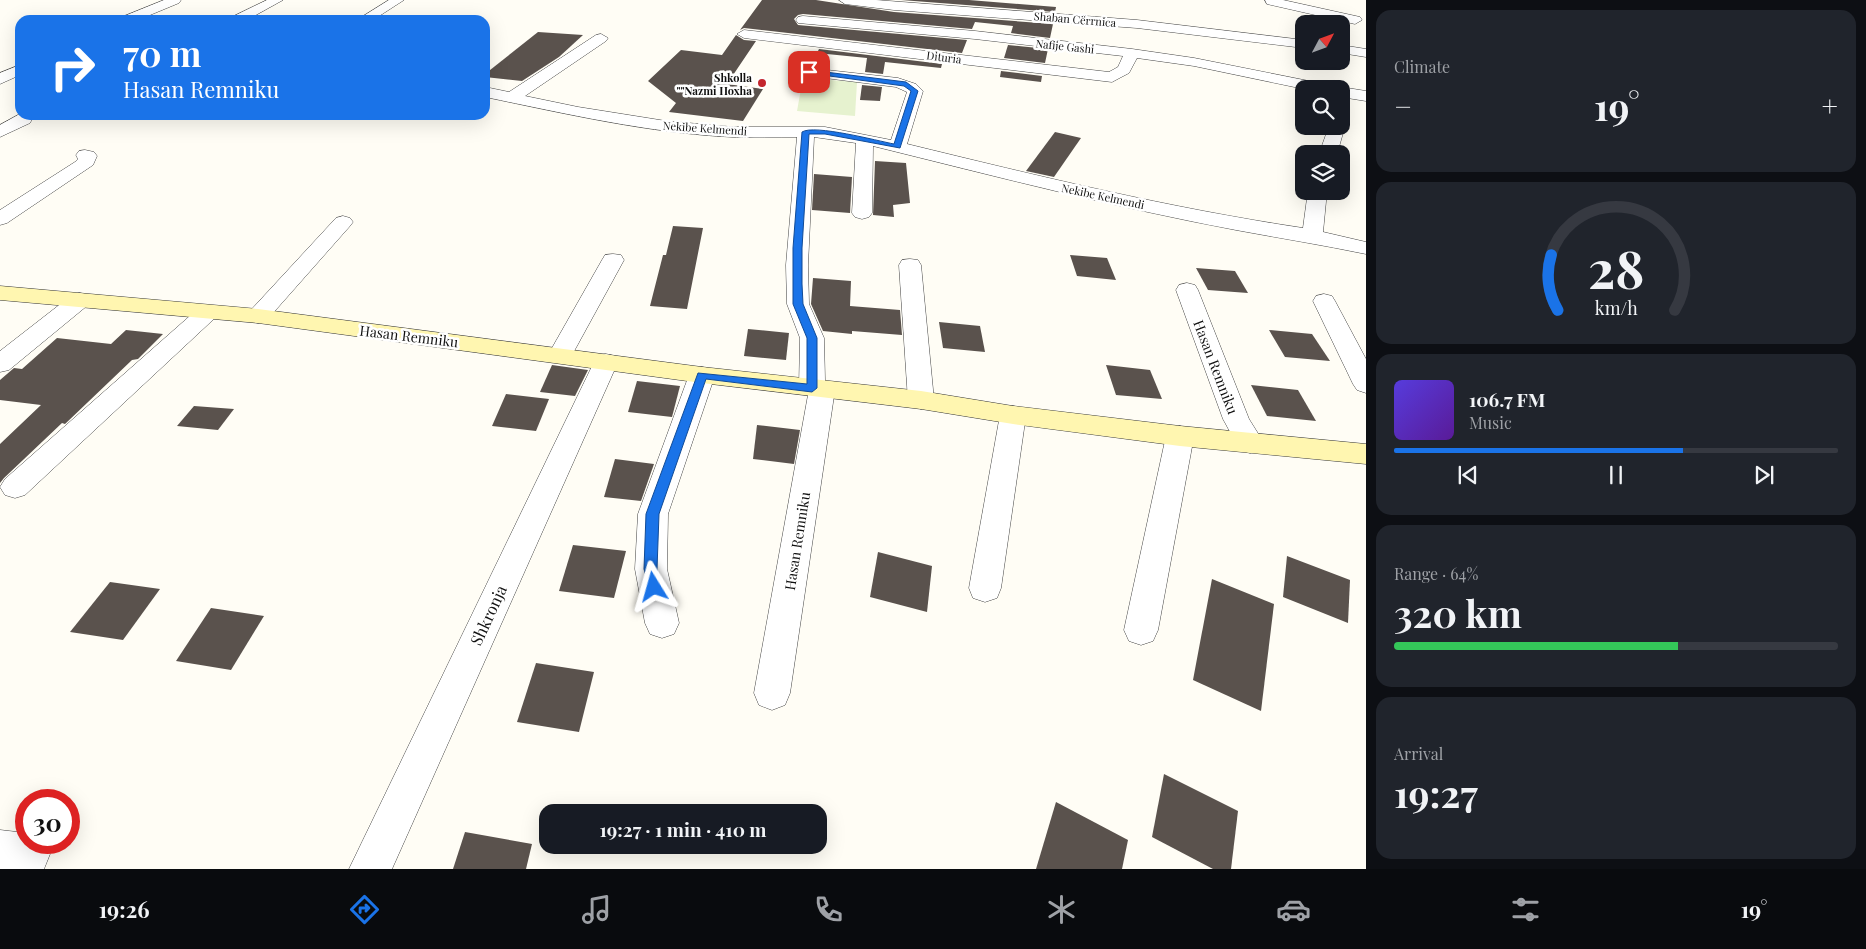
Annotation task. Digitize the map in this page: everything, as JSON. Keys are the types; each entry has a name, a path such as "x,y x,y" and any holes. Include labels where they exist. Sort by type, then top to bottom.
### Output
{"street":[{"path":"139,15 176,0"},
{"path":"248,15 278,0"},
{"path":"372,15 398,0"},
{"name":"Shaban Cërrnica","path":"845,0 894,6 1137,24 1295,43"},
{"path":"1265,14 1271,1 1355,20"},
{"name":"Nafije Gashi","path":"803,20 1132,53 1194,62 1295,83"},
{"name":"Dituria","path":"744,34 1112,77 1124,70 1132,53"},
{"path":"513,97 602,38"},
{"path":"1350,50 1366,53"},
{"path":"0,79 15,72"},
{"path":"809,72 898,83 912,87 915,91 897,147"},
{"path":"0,84 15,84"},
{"name":"Nekibe Kelmendi","path":"490,93 578,112 666,126 733,132 825,132 865,139 1063,188 1236,224 1312,236 1366,248"},
{"path":"1350,93 1366,96"},
{"path":"0,132 22,120"},
{"path":"806,132 800,206 797,284 798,304 812,338 817,389"},
{"path":"862,213 865,139"},
{"path":"0,220 81,166 87,161 88,156 86,154"},
{"path":"1312,236 1317,200"},
{"path":"258,316 343,222"},
{"path":"560,355 613,260"},
{"path":"910,265 920,400"},
{"name":"Hasan Remniku","path":"1187,290 1236,419 1250,443"},
{"name":"Hasan Remniku","path":"0,293 258,316 702,375 920,400 1012,415 1180,436 1366,454"},
{"path":"0,364 80,300"},
{"path":"1324,301 1366,384"},
{"path":"15,487 208,312"},
{"name":"Shkronja","path":"370,869 606,362"},
{"path":"662,623 651,569 653,514 702,375"},
{"name":"Hasan Remniku","path":"772,693 817,389"},
{"path":"985,588 1012,415"},
{"path":"1141,630 1180,436"}],"green space":[{"path":"803,78 857,82 855,116 797,111"}],"building":[{"path":"762,0 816,0 894,12 1053,24 1050,38 1011,33 1013,26 975,22 972,29 803,14 798,15 794,19 798,25 967,40 962,53 744,28 740,30"},
{"path":"901,0 969,0 1056,7 1055,12"},
{"path":"538,32 583,35 559,57 522,81 490,78 490,70"},
{"path":"736,35 744,40 756,41 727,84 763,89 743,121 669,112 676,103 648,81 681,50 722,55"},
{"path":"1008,45 1048,49 1045,63 1004,58"},
{"path":"819,49 942,64 941,68 885,62 883,74 865,72 867,58 817,53"},
{"path":"1001,71 1042,76 1041,82 1000,77"},
{"path":"862,85 882,87 880,101 860,100"},
{"path":"1055,132 1081,138 1054,177 1026,171"},
{"path":"875,161 906,163 910,203 893,205 894,217 873,215"},
{"path":"814,174 852,177 850,213 812,210"},
{"path":"673,226 703,228 687,309 650,306 663,255 666,255"},
{"path":"1070,255 1107,258 1116,280 1077,276"},
{"path":"1196,268 1235,271 1248,293 1208,290"},
{"path":"813,278 851,281 850,306 900,310 902,335 852,331 852,334 823,331 811,304"},
{"path":"939,322 980,326 985,352 943,348"},
{"path":"748,329 789,333 786,360 744,356"},
{"path":"126,330 163,334 138,359 132,360 65,424 62,423 0,483 0,444 41,405 0,400 0,380 14,368 22,369 57,338 111,344"},
{"path":"1269,330 1312,334 1330,361 1285,357"},
{"path":"552,365 588,370 575,396 540,392"},
{"path":"1106,365 1150,370 1162,399 1116,395"},
{"path":"637,381 680,386 672,417 628,412"},
{"path":"1251,385 1298,390 1316,421 1267,416"},
{"path":"506,394 549,399 536,431 492,426"},
{"path":"194,406 234,409 218,430 177,426"},
{"path":"757,425 800,430 794,464 753,459"},
{"path":"615,459 654,464 641,501 604,497"},
{"path":"573,545 626,551 614,598 559,591"},
{"path":"878,552 932,566 927,612 870,597"},
{"path":"1287,556 1350,580 1348,623 1283,597"},
{"path":"1212,579 1274,604 1261,711 1193,680"},
{"path":"110,582 160,589 123,640 70,632"},
{"path":"211,608 264,616 231,670 176,661"},
{"path":"536,663 594,672 579,732 517,722"},
{"path":"1164,774 1238,811 1231,869 1213,869 1152,837"},
{"path":"1056,802 1128,840 1122,869 1036,869"},
{"path":"465,832 532,844 526,869 453,869"}],"place":[{"name":"Shkolla \"\"Nazmi Hoxha","path":"762,83"}],"route":[{"path":"654,587 651,569 653,514 702,375 812,388 812,338 798,304 797,284 800,196 806,132 825,132 897,147 915,91 906,84 809,72"}]}
